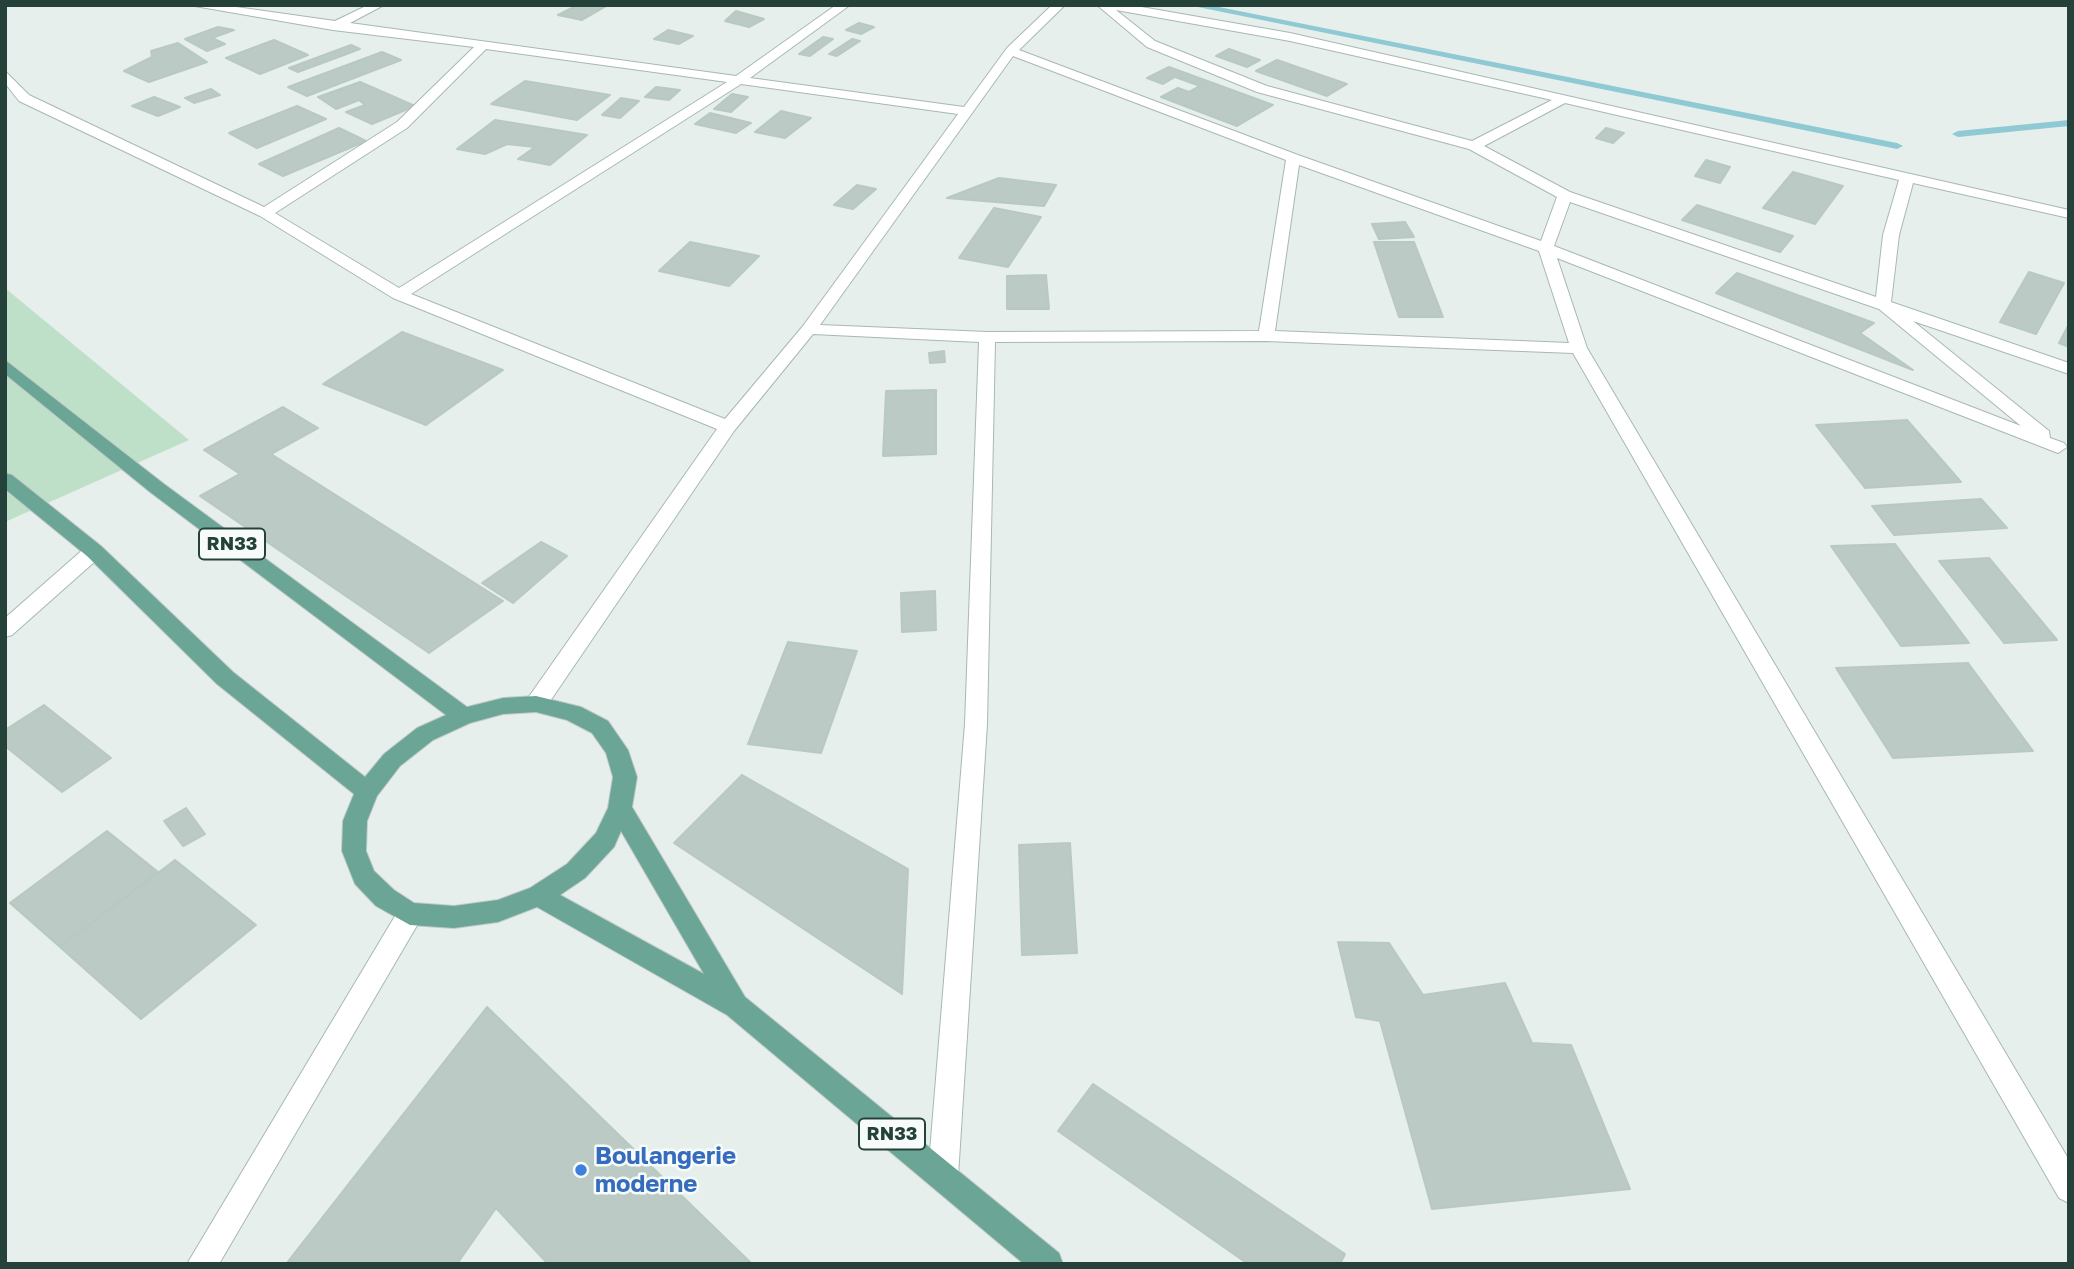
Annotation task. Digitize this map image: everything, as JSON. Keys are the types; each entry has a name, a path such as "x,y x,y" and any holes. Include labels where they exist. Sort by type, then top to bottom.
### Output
{"main road":[{"name":"RN33","path":"5,366 157,488 464,716"},
{"path":"5,479 94,551 225,678 367,791"},
{"path":"536,704 573,713 600,727 617,750 625,777 620,808 605,840 576,871 539,896 487,912 454,917 410,914 386,898 364,877 355,851 355,821 367,791 392,760 425,734 464,716 503,706 536,704"},
{"name":"RN33","path":"620,808 736,1006"},
{"name":"RN33","path":"539,896 736,1006 1048,1264"}],"street":[{"path":"195,5 965,111"},
{"path":"333,26 378,5"},
{"path":"399,295 740,79 844,5"},
{"path":"536,704 728,427 809,329 1011,51 1059,5"},
{"path":"1103,5 1151,44 1262,89 1474,146 1565,195 2069,369"},
{"path":"1110,5 1290,37 2069,214"},
{"path":"265,213 402,125 482,46"},
{"path":"1011,51 1293,158 1546,248 2064,452"},
{"path":"5,75 24,98 265,213 399,295 728,427"},
{"path":"1474,146 1566,98"},
{"path":"1266,335 1293,158"},
{"path":"1883,304 1891,235 1907,177"},
{"path":"1565,195 1546,248 1579,348 2069,1188"},
{"path":"1883,304 2064,452"},
{"path":"809,329 988,337 1266,335 1579,348"},
{"path":"943,1176 976,724 988,337"},
{"path":"5,630 94,551"},
{"path":"202,1264 410,914"}],"green space":[{"path":"5,288 189,440 5,522"}],"building":[{"path":"578,5 608,5 582,20 558,15"},
{"path":"736,11 764,19 749,27 725,21"},
{"path":"859,23 874,27 861,34 846,30"},
{"path":"218,27 234,30 212,38 225,44 207,51 185,39"},
{"path":"668,30 693,36 679,44 654,39"},
{"path":"823,37 833,39 810,56 799,54"},
{"path":"852,39 860,41 837,56 829,54"},
{"path":"274,40 308,55 260,74 226,58"},
{"path":"178,43 207,62 149,82 124,71 152,57 151,51"},
{"path":"351,45 360,49 298,72 289,68"},
{"path":"1229,49 1260,60 1247,67 1216,56"},
{"path":"382,52 401,60 307,96 288,87"},
{"path":"1277,60 1347,84 1327,96 1256,71"},
{"path":"1169,67 1273,105 1237,126 1161,97 1178,88 1189,92 1200,86 1175,77 1163,84 1147,78"},
{"path":"525,81 610,95 577,120 491,104"},
{"path":"360,82 415,106 372,124 346,112 365,105 359,100 336,109 318,97"},
{"path":"656,87 680,90 669,100 645,97"},
{"path":"211,89 220,95 194,103 185,98"},
{"path":"732,94 748,97 731,112 714,109"},
{"path":"154,97 180,107 158,116 132,106"},
{"path":"621,98 639,101 620,118 602,115"},
{"path":"297,106 326,119 257,148 229,133"},
{"path":"781,111 811,118 785,138 755,132"},
{"path":"710,113 751,123 736,133 695,124"},
{"path":"495,120 587,135 550,165 518,159 535,147 507,144 485,154 457,149"},
{"path":"339,128 366,141 283,176 259,164"},
{"path":"1606,128 1624,133 1613,143 1596,138"},
{"path":"1706,160 1730,167 1720,183 1695,176"},
{"path":"1793,172 1843,186 1815,224 1763,208"},
{"path":"999,178 1056,185 1044,206 947,198"},
{"path":"857,185 876,189 853,209 834,205"},
{"path":"1697,205 1793,236 1780,252 1682,220"},
{"path":"994,208 1041,217 1008,267 959,258"},
{"path":"1405,222 1414,237 1379,239 1372,224"},
{"path":"690,242 759,256 729,286 659,271"},
{"path":"1374,242 1414,242 1443,317 1399,317"},
{"path":"2029,272 2064,283 2036,334 2000,322"},
{"path":"1737,273 1874,323 1860,333 1913,370 1716,293"},
{"path":"1046,275 1049,309 1007,309 1007,276"},
{"path":"2069,324 2069,347 2059,343"},
{"path":"402,332 503,370 426,425 323,384"},
{"path":"944,351 945,362 930,363 929,353"},
{"path":"936,390 936,454 883,456 886,391"},
{"path":"283,407 318,428 271,454 503,601 429,653 200,496 240,474 204,450"},
{"path":"1907,420 1961,482 1865,488 1816,425"},
{"path":"1981,499 2007,528 1894,535 1872,506"},
{"path":"541,542 567,556 513,603 482,583"},
{"path":"1895,544 1969,643 1901,646 1831,546"},
{"path":"1989,558 2057,640 2004,643 1939,561"},
{"path":"935,591 936,630 902,632 901,593"},
{"path":"788,642 857,651 821,753 748,744"},
{"path":"1968,663 2033,751 1893,758 1836,668"},
{"path":"44,705 111,758 62,792 5,746 5,730"},
{"path":"742,775 908,869 902,994 674,843"},
{"path":"186,808 205,834 183,846 164,821"},
{"path":"107,831 158,872 60,947 10,903"},
{"path":"1070,843 1077,953 1022,955 1019,845"},
{"path":"175,860 256,925 141,1019 60,947"},
{"path":"1338,942 1389,943 1423,995 1505,983 1532,1043 1571,1045 1630,1189 1432,1209 1380,1021 1356,1017"},
{"path":"487,1007 752,1264 548,1264 496,1208 457,1264 286,1264"},
{"path":"1093,1084 1345,1254 1340,1264 1248,1264 1058,1131"}],"waterway":[{"path":"1193,5 1897,146"},
{"path":"1958,134 2069,123"}],"place":[{"name":"Boulangerie moderne","path":"581,1170"}]}
